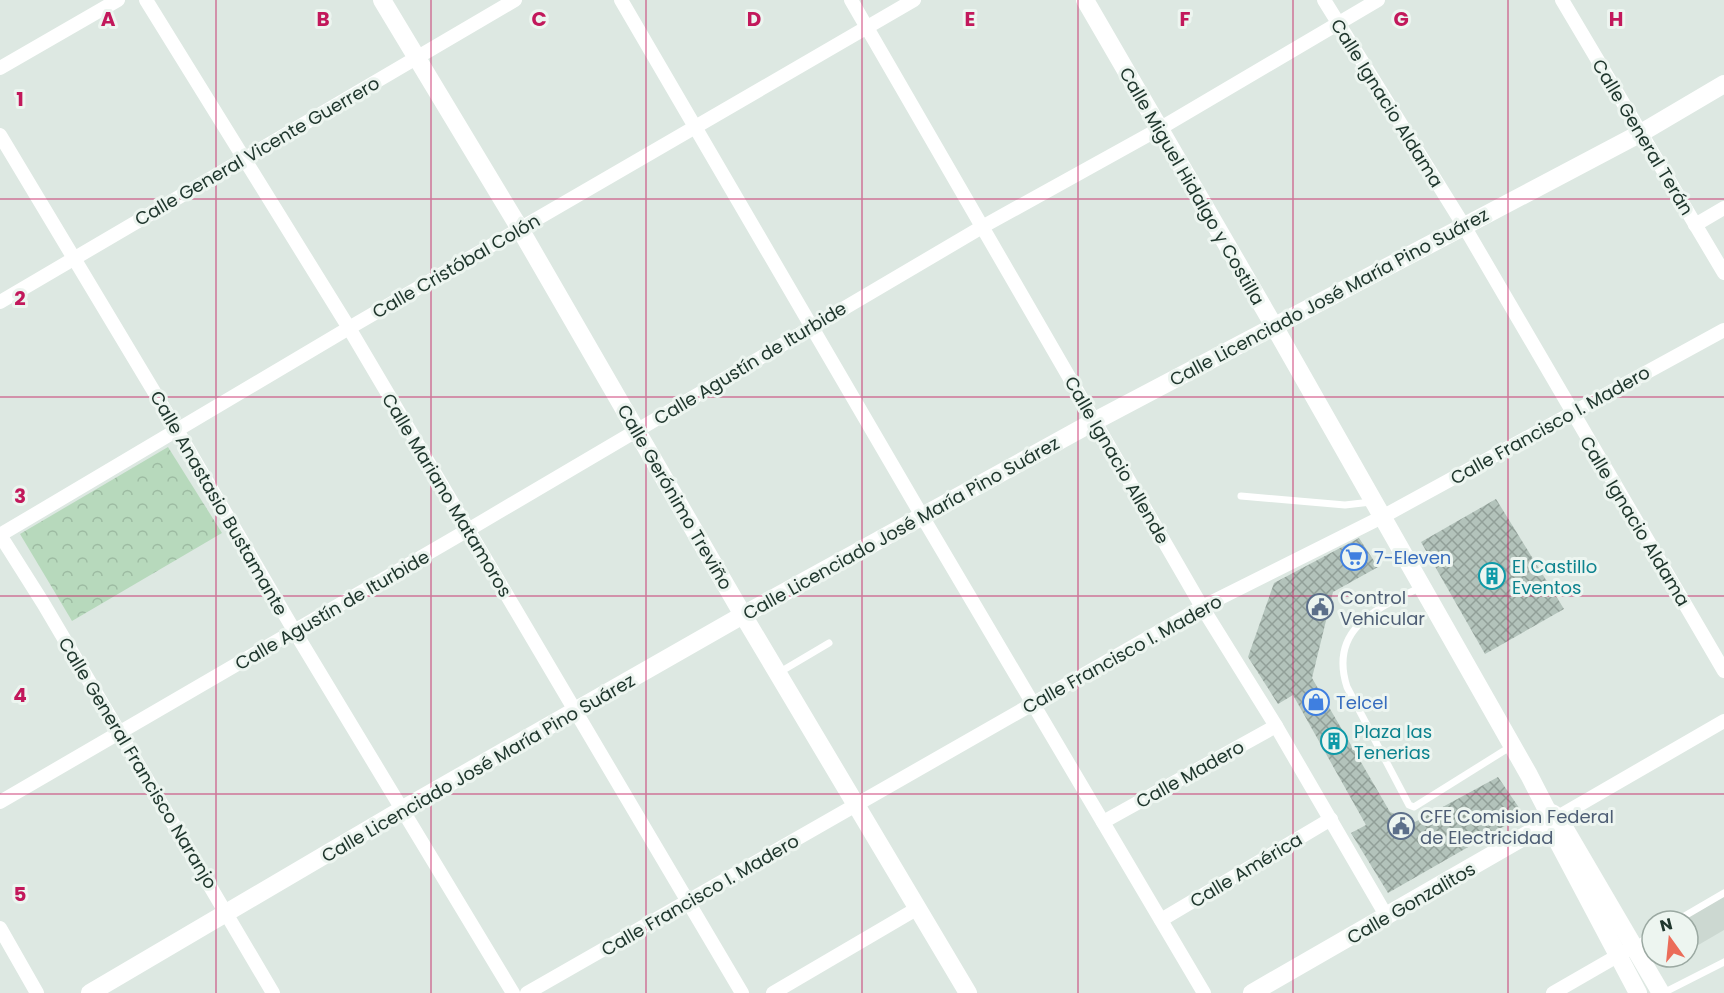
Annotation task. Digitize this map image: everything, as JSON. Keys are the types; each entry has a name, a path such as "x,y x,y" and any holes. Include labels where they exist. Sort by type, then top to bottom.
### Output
{"street":[{"path":"0,68 118,0"},
{"name":"Calle Mariano Matamoros","path":"146,0 349,328 742,993"},
{"name":"Calle Gerónimo Treviño","path":"382,0 520,229 777,673 968,993"},
{"name":"Calle General Vicente Guerrero","path":"0,302 515,0"},
{"path":"621,0 694,129 1204,993"},
{"name":"Calle Ignacio Allende","path":"851,0 1202,608 1276,726 1387,917"},
{"name":"Calle Cristóbal Colón","path":"0,535 349,328 914,0"},
{"name":"Calle Miguel Hidalgo y Costilla","path":"1085,0 1274,326 1551,817"},
{"name":"Calle Ignacio Aldama","path":"1324,0 1464,226 1724,671"},
{"name":"Calle Agustín de Iturbide","path":"0,802 295,632 982,227 1159,129 1378,0"},
{"name":"Calle General Terán","path":"1562,0 1724,273"},
{"name":"Calle Licenciado José María Pino Suárez","path":"90,993 403,809 743,615 1095,421 1641,133 1724,84"},
{"name":"Calle Anastasio Bustamante","path":"0,135 295,632 513,993"},
{"path":"1695,225 1724,208"},
{"name":"Calle Francisco I. Madero","path":"527,993 1202,608 1382,518 1724,330"},
{"name":"Calle General Francisco Naranjo","path":"0,535 44,603 273,993"},
{"name":"Calle Gonzalitos","path":"1252,993 1387,917 1551,817 1724,721"},
{"name":"Calle Madero","path":"1104,822 1276,726"},
{"path":"1551,817 1662,993"},
{"path":"1551,817 1638,993"},
{"name":"Calle América","path":"1161,920 1331,819"},
{"path":"773,993 918,908"},
{"path":"0,928 37,993"},
{"path":"1553,993 1634,946"}],"lane":[{"path":"1241,496 1345,506 1373,501"},
{"path":"1422,587 1385,605 1361,621 1346,645 1342,667 1347,687 1409,805 1414,807 1512,746"},
{"path":"777,673 829,643"},
{"path":"1697,909 1724,893"},
{"path":"1634,946 1640,942"},
{"path":"1662,993 1724,963"}],"shaded area":[{"path":"1724,895 1724,930 1700,944 1700,909"}],"green space":[{"path":"168,447 222,533 72,621 20,534"}],"building":[{"name":"El Castillo Eventos","path":"1496,499 1564,609 1485,654 1421,542"},
{"name":"Plaza las Tenerias","path":"1359,538 1378,567 1333,592 1312,678 1390,812 1415,822 1498,777 1524,815 1388,893 1351,833 1366,825 1293,695 1278,704 1248,657 1274,583"}],"place":[{"name":"7-Eleven","path":"1354,557"},
{"name":"El Castillo Eventos","path":"1492,576"},
{"name":"Control Vehicular","path":"1320,607"},
{"name":"Telcel","path":"1316,702"},
{"name":"Plaza las Tenerias","path":"1334,741"},
{"name":"CFE Comision Federal de Electricidad","path":"1401,826"}]}
